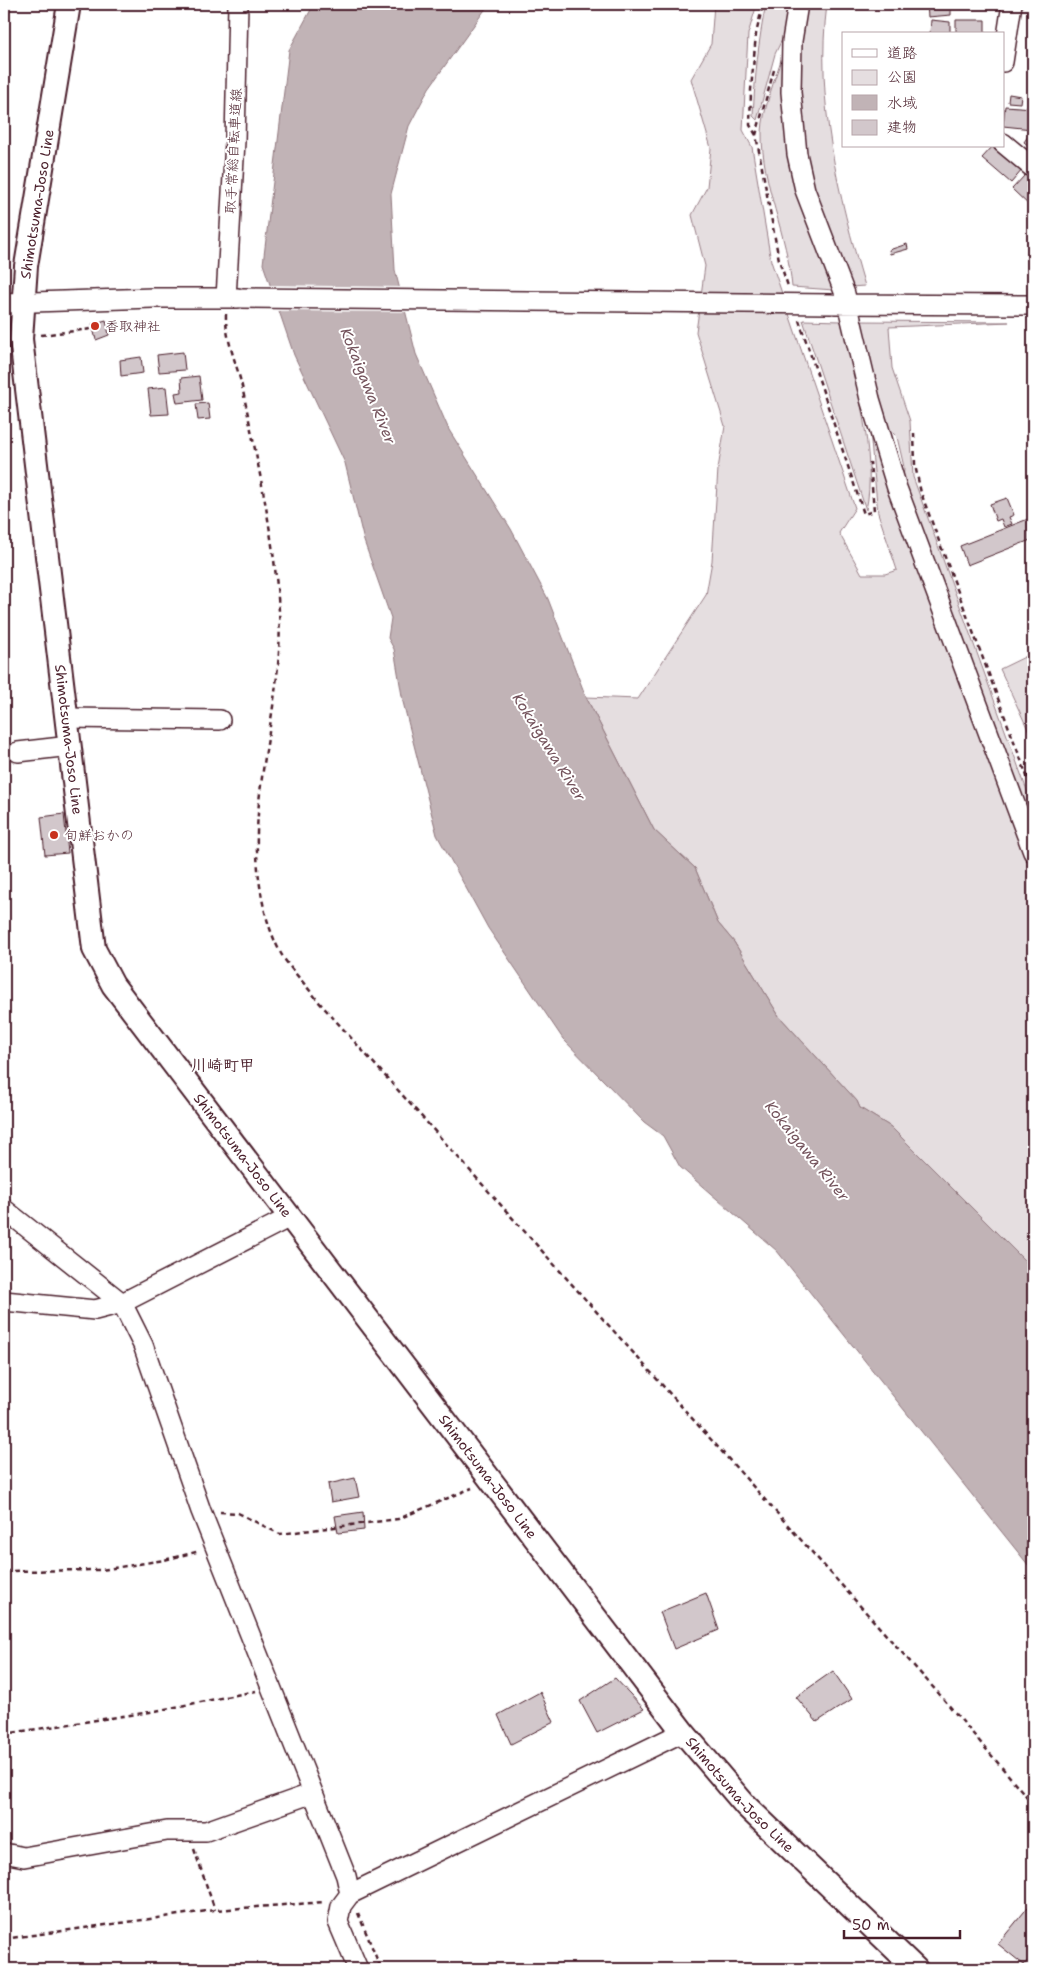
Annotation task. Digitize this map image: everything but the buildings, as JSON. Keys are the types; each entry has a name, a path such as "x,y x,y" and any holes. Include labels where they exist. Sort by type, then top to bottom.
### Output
{"main road":[{"name":"Shimotsuma-Joso Line","path":"69,4 39,179 13,303 21,338 94,949 113,985 683,1732 746,1806 916,1969"}],"street":[{"name":"取手常総自転車道線","path":"234,298 238,4"},
{"path":"798,4 792,41 791,92 797,154 804,190 845,294 839,304 897,488 1033,852"},
{"path":"1004,56 1012,4"},
{"path":"1004,145 1033,168"},
{"path":"13,303 234,298 1033,305"},
{"path":"67,718 220,720"},
{"path":"18,752 70,746"},
{"path":"4,1209 122,1303 143,1345 201,1511 346,1876 345,1900 338,1922 358,1969"},
{"path":"4,1302 95,1310 122,1303 290,1217"},
{"path":"345,1900 683,1732"},
{"path":"4,1853 24,1857 167,1830 206,1831 313,1793"}],"path":[{"path":"756,135 750,125 751,90 756,34 763,4"},
{"path":"234,298 226,318 230,341 240,376 268,516 278,603 280,648 256,813 256,855 261,894 270,928 282,956 318,1001 934,1687 1033,1804"},
{"path":"21,338 91,329"},
{"path":"914,434 915,465 921,493 1033,792"},
{"path":"201,1511 238,1513 280,1534 398,1518 491,1480"},
{"path":"4,1571 101,1570 164,1560 216,1547"},
{"path":"4,1734 150,1712 272,1688"},
{"path":"187,1831 215,1910"},
{"path":"4,1939 215,1910 345,1900 381,1969"}],"green space":[{"path":"714,4 757,4 748,34 743,130 752,147 771,261 855,508 839,533 862,574 885,574 897,570 878,513 870,432 1033,865 1033,1269 891,1127 860,1108 857,1101 779,1016 734,942 718,923 695,868 654,830 586,697 638,699 706,595 712,561 718,469 725,426 696,332 705,266 692,215 707,187 711,148 691,79 711,44"},
{"path":"766,4 793,4 789,25 775,54 757,120 753,116 755,88"},
{"path":"803,4 827,4 824,75 831,146 846,217 865,286 850,287 833,246 807,164 797,60"},
{"path":"787,56 786,86 834,290 792,287 790,268 766,171 763,151 763,123 782,57"},
{"path":"803,320 841,321 858,390 867,441 869,489 866,510"},
{"path":"857,321 1009,322 889,327 892,368 910,421 913,477 1033,807 1033,838 903,481 904,467 897,437 883,423"},
{"path":"1033,653 1033,735 1031,736 1000,669"}],"water":[{"name":"Kokaigawa River","path":"314,4 489,4 429,88 409,126 391,194 395,270 416,354 449,430 511,529 548,599 586,697 654,830 695,868 718,923 734,942 779,1016 857,1101 860,1108 891,1127 1033,1269 1033,1571 777,1251 680,1167 663,1136 644,1122 563,1039 488,928 437,835 403,702 394,649 388,638 391,618 364,541 345,463 294,355 263,264 289,50"}],"pier":[{"path":"268,285 401,287 408,312 277,311"}],"place":[{"name":"香取神社","path":"95,326"},
{"name":"旬鮮おかの","path":"54,835"}],"district":[{"name":"川崎町甲","path":"223,1065"}]}
